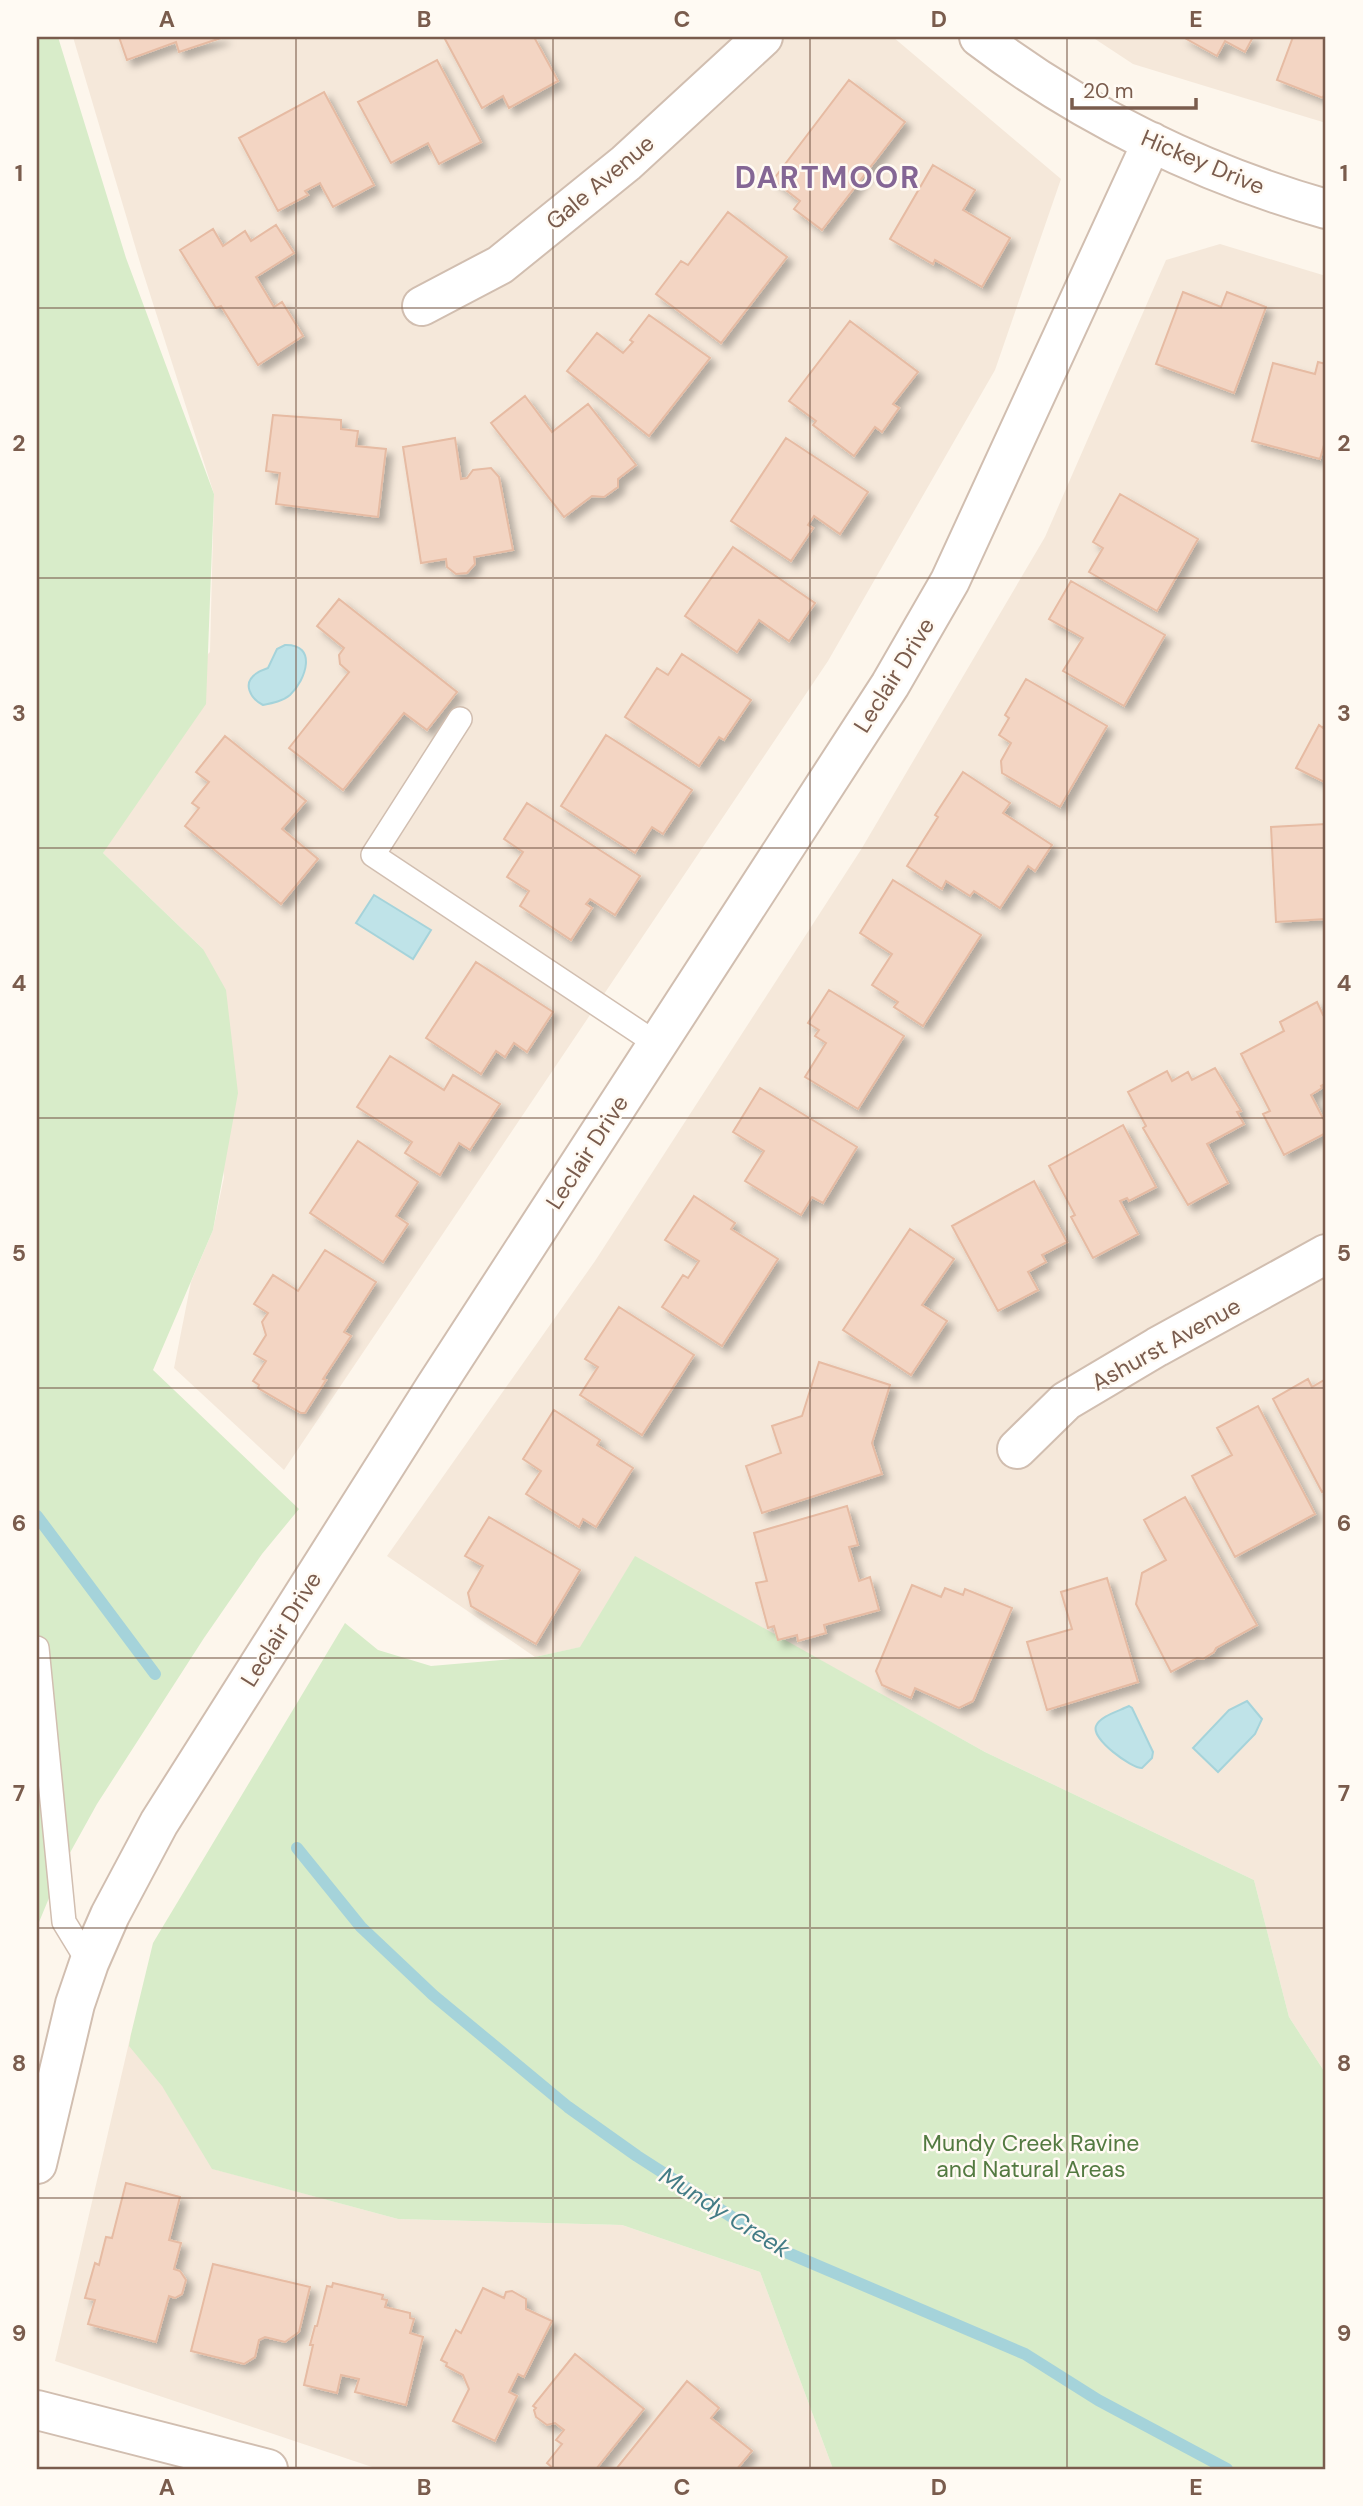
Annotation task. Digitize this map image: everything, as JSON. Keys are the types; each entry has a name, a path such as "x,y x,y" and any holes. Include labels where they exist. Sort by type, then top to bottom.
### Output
{"street":[{"name":"Gale Avenue","path":"422,306 500,265 626,163 763,37"},
{"name":"Hickey Drive","path":"979,37 1084,105 1152,142 1219,172 1326,209"},
{"name":"Leclair Drive","path":"37,2164 75,2004 89,1963 110,1915 159,1823 435,1387 890,685 950,581 1152,142"},
{"name":"Ashurst Avenue","path":"1017,1449 1066,1401 1157,1347 1326,1254"},
{"path":"37,2410 268,2469"}],"lane":[{"path":"460,719 373,855 657,1044"},
{"path":"37,1648 65,1922 89,1963"}],"shaded area":[{"path":"73,37 893,37 1061,179 995,370 828,661 284,1470 174,1368 191,1282 213,1230 224,1177 203,949 103,853 160,702 210,652 214,494 141,266"},
{"path":"1092,37 1326,37 1326,123 1133,64"},
{"path":"1220,244 1326,276 1326,2074 1289,2017 1254,1880 985,1752 635,1557 581,1647 535,1657 387,1556 595,1261 862,848 1045,537 1166,260"},
{"path":"131,2034 213,2169 398,2219 622,2225 760,2272 833,2469 378,2469 55,2361"}],"green space":[{"path":"37,37 58,37 126,258 214,494 206,704 103,853 203,949 226,990 238,1093 213,1230 153,1370 299,1509 262,1554 204,1638 97,1804 61,1869 37,1927"},
{"name":"Mundy Creek Ravine and Natural Areas","path":"635,1556 985,1752 1254,1880 1289,2017 1326,2074 1326,2469 833,2469 760,2272 622,2225 398,2219 212,2169 162,2086 129,2046 153,1943 345,1623 378,1650 431,1666 535,1657 580,1647"}],"water":[{"path":"285,645 295,646 302,650 305,656 306,664 301,681 290,695 263,705 249,690 250,681 258,672 268,668 277,649"},
{"path":"374,895 431,930 413,959 356,923"},
{"path":"1247,1701 1262,1719 1255,1734 1218,1772 1193,1748 1229,1710"},
{"path":"1129,1706 1153,1752 1152,1758 1142,1768 1113,1752 1096,1732 1096,1726 1101,1719"}],"building":[{"path":"119,37 224,37 179,52 176,42 127,60"},
{"path":"534,37 558,81 509,108 503,96 482,108 445,39"},
{"path":"1183,37 1253,37 1245,52 1225,41 1217,56"},
{"path":"1293,37 1326,37 1326,88 1323,98 1277,80"},
{"path":"437,60 481,142 439,164 428,143 391,163 358,102"},
{"path":"849,80 905,122 822,230 794,209 800,201 773,180"},
{"path":"324,92 374,185 333,207 320,183 305,191 308,195 278,211 239,138"},
{"path":"933,165 975,190 963,210 1010,238 982,287 935,260 933,264 890,239"},
{"path":"728,212 787,257 721,343 656,294 681,261 688,265"},
{"path":"276,225 294,253 256,277 274,307 282,302 303,336 258,365 221,306 216,308 180,250 213,229 223,246 245,231 251,241"},
{"path":"1183,292 1221,307 1227,292 1266,307 1234,393 1156,364"},
{"path":"649,315 710,358 649,436 567,371 597,333 623,353"},
{"path":"850,321 918,372 893,404 899,408 882,432 875,427 854,456 813,425 816,421 789,401"},
{"path":"1318,362 1326,364 1326,438 1320,459 1252,441 1273,363 1315,374"},
{"path":"525,396 552,432 588,404 636,465 618,479 618,487 604,497 592,496 564,517 491,423"},
{"path":"273,415 341,420 341,429 358,431 356,446 386,449 378,517 276,504 280,473 266,471"},
{"path":"455,438 461,479 467,478 473,470 491,468 499,477 513,550 474,557 475,564 467,573 456,574 447,567 446,559 421,563 403,447"},
{"path":"786,438 868,492 840,534 814,516 808,525 813,528 791,561 731,521"},
{"path":"1120,494 1198,539 1157,611 1089,572 1103,548 1093,542"},
{"path":"733,547 815,603 789,641 759,620 737,652 685,616"},
{"path":"1071,581 1165,635 1124,706 1063,671 1083,638 1049,619"},
{"path":"339,599 457,692 427,730 404,713 343,790 289,748 349,672 340,664 339,655 344,648 317,626"},
{"path":"682,654 751,700 724,740 719,737 699,766 625,717 657,668 668,675"},
{"path":"1026,679 1107,726 1060,807 1002,773 1001,761 1011,743 999,735 1009,718 1005,715"},
{"path":"1326,721 1326,783 1296,768 1319,725 1323,728"},
{"path":"606,735 692,790 663,834 652,827 635,853 561,806"},
{"path":"225,736 306,801 282,829 318,859 281,904 185,826 199,808 192,803 209,782 196,772"},
{"path":"963,772 1010,803 1003,813 1052,845 1035,871 1028,866 1000,908 974,891 970,896 946,881 942,889 907,866"},
{"path":"527,803 640,876 615,915 590,899 586,904 592,908 571,940 520,906 529,891 507,877 523,852 504,839"},
{"path":"1326,824 1326,919 1276,922 1271,827"},
{"path":"893,880 981,935 923,1026 894,1007 898,1002 872,985 892,954 860,933"},
{"path":"476,962 553,1012 527,1052 514,1043 505,1057 496,1051 481,1074 426,1038"},
{"path":"829,990 904,1036 858,1109 805,1077 826,1043 815,1036 819,1030 808,1023"},
{"path":"1317,1002 1323,1015 1326,1014 1326,1083 1311,1095 1326,1124 1326,1133 1284,1155 1263,1114 1270,1111 1241,1054 1284,1031 1280,1022"},
{"path":"390,1056 444,1090 453,1075 500,1104 470,1150 459,1143 440,1175 405,1153 412,1142 357,1107"},
{"path":"1215,1068 1241,1111 1237,1112 1244,1124 1207,1144 1228,1183 1188,1205 1143,1128 1146,1126 1128,1092 1167,1071 1172,1081 1188,1072 1192,1080"},
{"path":"760,1088 857,1147 823,1203 812,1197 801,1215 745,1181 764,1151 733,1132"},
{"path":"1123,1125 1156,1187 1129,1201 1127,1198 1120,1201 1138,1234 1093,1258 1071,1217 1075,1215 1049,1166"},
{"path":"358,1141 418,1182 396,1216 408,1224 383,1262 310,1213"},
{"path":"1034,1181 1067,1242 1042,1255 1046,1262 1028,1272 1038,1290 998,1311 952,1226"},
{"path":"694,1196 735,1223 731,1229 778,1259 722,1346 662,1307 683,1275 688,1278 699,1261 665,1240"},
{"path":"910,1229 954,1259 922,1305 947,1321 911,1375 843,1330"},
{"path":"325,1250 376,1282 344,1332 351,1336 323,1379 326,1380 305,1413 301,1413 258,1388 259,1385 253,1381 266,1361 254,1354 266,1335 262,1322 268,1313 254,1304 273,1275 298,1291"},
{"path":"619,1307 694,1355 642,1435 580,1395 598,1367 585,1359"},
{"path":"819,1362 890,1385 872,1443 882,1474 762,1513 746,1466 781,1453 772,1426 802,1416"},
{"path":"1308,1379 1312,1387 1326,1379 1326,1489 1322,1492 1273,1399"},
{"path":"1258,1406 1315,1514 1235,1557 1192,1476 1232,1455 1217,1428"},
{"path":"554,1410 600,1440 597,1445 633,1468 596,1527 583,1519 579,1527 526,1494 541,1471 523,1459"},
{"path":"1185,1497 1257,1625 1216,1648 1203,1659 1197,1658 1171,1672 1136,1604 1142,1573 1166,1560 1144,1520"},
{"path":"847,1506 858,1545 849,1547 859,1581 870,1577 879,1610 824,1625 826,1633 798,1641 797,1635 778,1640 774,1626 768,1628 756,1583 767,1581 754,1533"},
{"path":"489,1517 580,1570 536,1644 471,1606 468,1593 483,1566 465,1556"},
{"path":"1107,1578 1138,1682 1047,1710 1027,1642 1072,1629 1061,1592"},
{"path":"912,1585 941,1597 945,1588 963,1595 965,1589 1012,1608 973,1701 959,1708 915,1688 911,1698 882,1685 876,1671"},
{"path":"126,2183 180,2197 169,2240 181,2243 174,2269 180,2271 186,2280 182,2294 175,2298 169,2296 156,2342 88,2324 95,2300 85,2298 95,2263 99,2265 106,2237 112,2238"},
{"path":"213,2264 310,2287 299,2332 285,2342 265,2337 259,2340 255,2357 244,2364 191,2351"},
{"path":"333,2283 383,2295 382,2299 387,2300 385,2307 410,2313 410,2318 414,2319 410,2333 423,2337 406,2405 355,2392 359,2379 341,2375 337,2393 304,2385 315,2326 327,2286 332,2287"},
{"path":"483,2288 504,2298 506,2292 512,2291 526,2299 526,2309 552,2321 524,2377 518,2374 509,2392 517,2396 495,2441 453,2421 469,2389 463,2375 446,2366 447,2363 441,2360 456,2330 461,2333"},
{"path":"575,2354 644,2409 596,2469 554,2469 547,2463 562,2444 556,2440 564,2430 555,2423 547,2425 536,2417 536,2408 533,2406"},
{"path":"687,2381 719,2408 711,2418 752,2451 737,2469 616,2469"}],"waterway":[{"name":"Mundy Creek","path":"37,1516 155,1674"},
{"name":"Mundy Creek","path":"297,1848 361,1927 433,1995 568,2107 637,2156 788,2253 1025,2354 1098,2400 1227,2469"}],"district":[{"name":"DARTMOOR","path":"828,177"}]}
